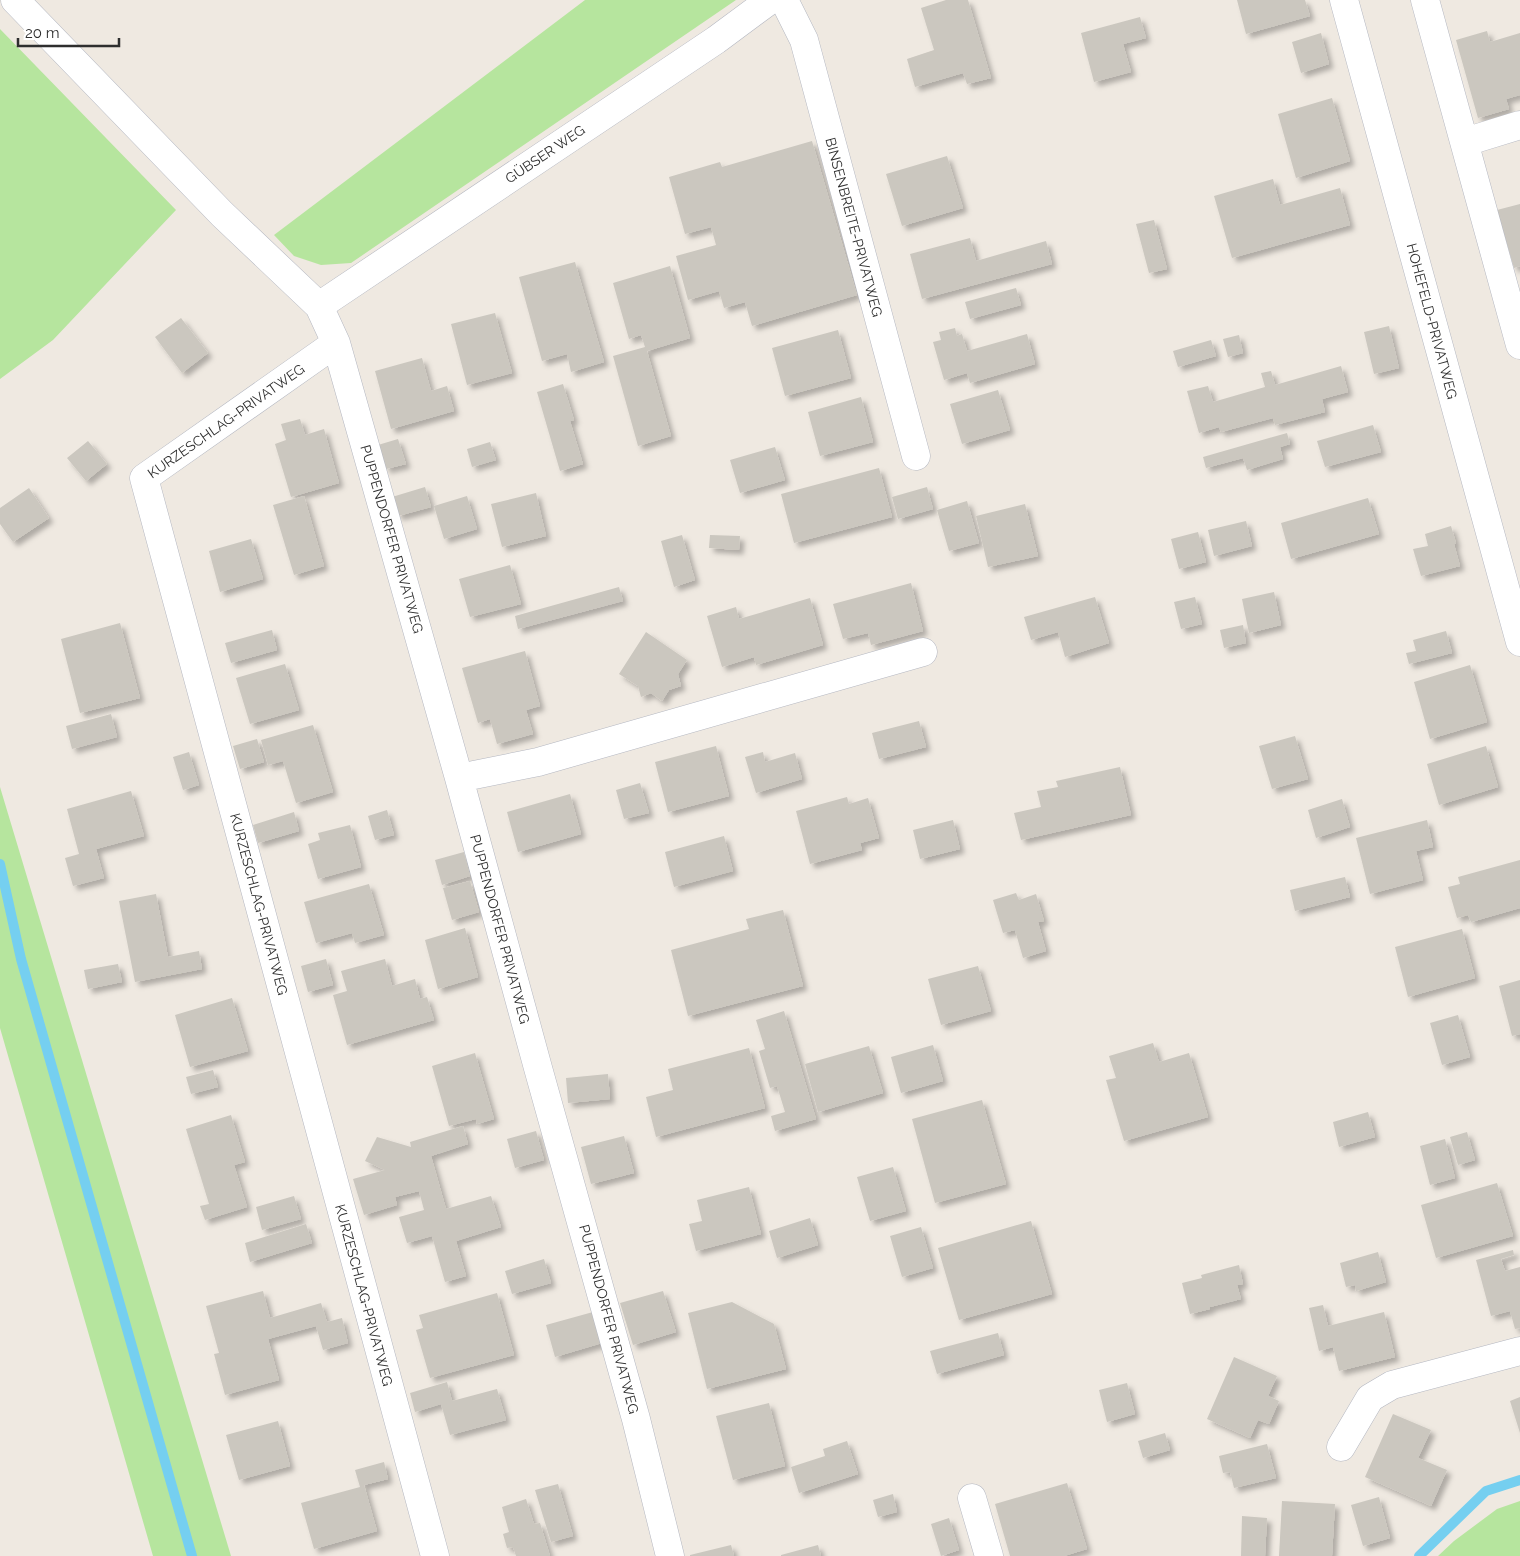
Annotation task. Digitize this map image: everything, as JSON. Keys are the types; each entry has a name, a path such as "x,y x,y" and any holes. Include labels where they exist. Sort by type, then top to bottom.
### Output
{"street":[{"path":"15,0 222,214 319,306"},
{"name":"GÜBSER WEG","path":"319,306 708,46 770,0"},
{"name":"BINSENBREITE-PRIVATWEG","path":"784,0 804,40 916,456"},
{"name":"HOHEFELD-PRIVATWEG","path":"1344,0 1520,642"},
{"path":"1426,0 1464,142 1516,318 1520,345"},
{"path":"1464,142 1520,125"},
{"name":"PUPPENDORFER PRIVATWEG","path":"319,306 336,343 459,778 636,1419 670,1556"},
{"name":"KURZESCHLAG-PRIVATWEG","path":"336,343 144,478 435,1556"},
{"path":"459,778 538,762 924,652"},
{"path":"1341,1447 1370,1398 1392,1385 1520,1351"},
{"path":"972,1498 988,1556"}],"green space":[{"path":"585,0 736,0 351,263 321,265 294,256 274,235"},
{"path":"0,29 176,210 53,340 0,379"},
{"path":"0,787 231,1556 153,1556 0,1028"},
{"path":"1520,1501 1520,1556 1438,1556 1454,1541 1497,1509"}],"building":[{"path":"946,0 968,0 991,78 967,84 963,73 915,87 907,59 934,50 921,8"},
{"path":"1237,0 1305,0 1310,16 1246,34"},
{"path":"1140,17 1146,38 1123,44 1131,72 1094,82 1081,33"},
{"path":"1487,31 1490,42 1520,33 1520,95 1506,99 1509,109 1478,118 1456,40"},
{"path":"1321,33 1329,64 1301,73 1292,42"},
{"path":"1332,98 1350,161 1296,178 1278,114"},
{"path":"812,141 857,295 752,326 745,302 724,308 719,291 688,300 676,256 716,245 711,227 685,234 669,177 720,162 722,167"},
{"path":"947,156 963,208 902,226 886,174"},
{"path":"1273,179 1280,205 1340,188 1350,225 1232,258 1214,196"},
{"path":"1520,204 1520,266 1514,268 1497,210"},
{"path":"1154,220 1167,269 1149,273 1136,224"},
{"path":"970,238 976,261 1046,241 1052,264 922,299 910,254"},
{"path":"575,262 604,362 571,372 567,354 542,361 519,277"},
{"path":"670,266 690,338 647,351 671,436 638,446 613,356 645,347 641,335 629,339 613,283"},
{"path":"1016,288 1021,305 970,319 965,302"},
{"path":"495,313 512,373 467,385 451,324"},
{"path":"181,318 208,353 182,373 155,337"},
{"path":"1389,326 1399,368 1374,374 1364,332"},
{"path":"955,328 957,336 962,334 967,351 1027,334 1035,364 970,383 967,373 944,380 933,342 941,340 939,332"},
{"path":"838,330 851,378 785,396 772,348"},
{"path":"1239,335 1243,353 1228,357 1223,339"},
{"path":"1211,340 1216,356 1178,367 1173,351"},
{"path":"422,358 431,391 447,386 454,411 391,429 375,371"},
{"path":"1341,366 1348,392 1322,399 1325,412 1275,425 1273,418 1221,432 1219,427 1199,433 1187,391 1208,386 1213,402 1265,387 1261,373 1271,371 1275,385"},
{"path":"563,384 574,420 570,421 583,464 560,471 537,392"},
{"path":"998,390 1010,430 962,444 950,404"},
{"path":"861,397 873,442 820,456 808,412"},
{"path":"300,419 305,435 324,429 339,483 291,497 275,444 286,440 281,424"},
{"path":"1373,425 1381,452 1325,467 1317,441"},
{"path":"1287,433 1290,444 1280,447 1283,459 1247,470 1243,458 1206,468 1203,457"},
{"path":"398,439 406,464 386,469 378,445"},
{"path":"88,441 107,464 86,481 67,458"},
{"path":"490,442 496,460 472,467 467,449"},
{"path":"775,447 785,480 740,493 730,460"},
{"path":"879,468 892,517 794,543 781,494"},
{"path":"425,487 431,507 398,516 392,497"},
{"path":"927,487 933,509 898,519 892,497"},
{"path":"29,488 49,518 13,542 0,524 0,508"},
{"path":"536,493 546,536 502,547 491,504"},
{"path":"304,496 324,566 294,575 273,505"},
{"path":"467,496 477,529 444,539 434,506"},
{"path":"1368,498 1379,534 1291,559 1281,523"},
{"path":"967,501 979,543 949,551 937,510"},
{"path":"1025,504 1038,556 988,567 976,516"},
{"path":"1246,521 1252,546 1214,556 1208,530"},
{"path":"1451,526 1460,566 1421,576 1413,549 1428,546 1425,534"},
{"path":"1198,532 1206,562 1179,569 1171,539"},
{"path":"682,535 695,580 674,587 661,541"},
{"path":"710,535 740,536 739,550 709,548"},
{"path":"251,539 263,579 220,592 209,551"},
{"path":"510,565 521,604 470,617 459,579"},
{"path":"911,583 923,631 871,645 868,633 843,639 833,604"},
{"path":"619,587 623,601 518,629 515,616"},
{"path":"1274,592 1281,625 1249,633 1242,599"},
{"path":"1095,597 1109,643 1065,657 1058,632 1031,640 1024,617"},
{"path":"1195,597 1202,624 1181,629 1174,602"},
{"path":"810,598 823,645 756,665 754,657 722,667 707,616 736,607 739,619"},
{"path":"120,623 140,698 80,713 61,639"},
{"path":"1243,625 1246,643 1224,648 1220,630"},
{"path":"272,630 277,650 231,663 225,643"},
{"path":"1446,631 1452,653 1409,664 1406,653 1416,651 1413,640"},
{"path":"646,632 687,660 678,674 681,686 669,690 662,701 651,693 641,697 638,686 619,674"},
{"path":"525,651 540,706 526,710 533,734 497,744 490,719 478,723 462,668"},
{"path":"285,664 299,710 250,724 236,678"},
{"path":"1470,665 1487,722 1430,739 1414,682"},
{"path":"111,714 117,737 72,749 66,726"},
{"path":"919,721 926,747 879,759 872,733"},
{"path":"313,725 333,792 296,803 283,761 268,765 261,740"},
{"path":"1295,736 1308,779 1272,789 1259,746"},
{"path":"257,739 264,762 240,769 233,746"},
{"path":"716,746 729,796 668,812 655,762"},
{"path":"1486,746 1498,787 1439,805 1427,764"},
{"path":"189,752 199,785 183,790 173,757"},
{"path":"763,752 765,762 795,753 802,779 756,793 745,757"},
{"path":"1120,767 1131,815 1021,840 1014,813 1041,807 1037,791 1058,787 1056,781"},
{"path":"640,783 649,813 624,819 616,790"},
{"path":"131,791 144,836 96,849 104,878 73,886 65,858 79,854 67,809"},
{"path":"570,794 581,834 518,852 507,812"},
{"path":"847,797 849,804 868,798 879,838 860,843 862,850 810,864 796,811"},
{"path":"1342,799 1350,827 1316,838 1308,810"},
{"path":"387,810 394,835 375,840 368,816"},
{"path":"294,812 299,831 258,843 253,825"},
{"path":"953,820 960,849 920,859 913,830"},
{"path":"1427,820 1433,847 1416,851 1423,880 1370,894 1356,838"},
{"path":"350,825 361,867 318,879 308,844 320,840 318,833"},
{"path":"724,836 733,871 674,887 665,852"},
{"path":"464,852 470,876 442,885 435,860"},
{"path":"1520,860 1520,908 1471,922 1468,915 1457,918 1448,887 1460,884 1458,877"},
{"path":"1345,877 1350,897 1295,911 1290,890"},
{"path":"470,881 479,912 452,920 443,888"},
{"path":"369,884 384,935 355,943 352,933 316,943 304,902"},
{"path":"1016,893 1019,900 1036,894 1044,921 1038,922 1046,951 1023,958 1015,930 1003,933 993,900"},
{"path":"156,894 168,957 199,951 202,969 135,982 119,901"},
{"path":"783,910 803,986 688,1016 671,950 749,929 746,919"},
{"path":"465,928 478,977 438,989 425,940"},
{"path":"1462,929 1475,978 1408,997 1395,947"},
{"path":"326,959 333,985 308,992 301,966"},
{"path":"385,959 392,986 415,979 420,999 427,997 434,1020 347,1045 333,995 347,991 341,971"},
{"path":"118,964 122,982 88,989 84,970"},
{"path":"978,966 991,1011 941,1025 928,979"},
{"path":"1520,980 1520,1034 1512,1036 1499,986"},
{"path":"232,998 248,1051 190,1067 175,1015"},
{"path":"784,1011 816,1119 775,1131 771,1116 785,1112 777,1086 770,1088 759,1051 765,1049 756,1020"},
{"path":"1458,1015 1470,1057 1442,1065 1430,1023"},
{"path":"1153,1043 1159,1062 1189,1053 1208,1117 1124,1141 1106,1080 1116,1078 1109,1056"},
{"path":"933,1045 943,1081 901,1093 891,1057"},
{"path":"869,1046 883,1093 818,1112 805,1064"},
{"path":"749,1048 765,1108 656,1137 646,1097 673,1090 668,1069"},
{"path":"475,1053 494,1119 477,1124 476,1119 449,1126 432,1066"},
{"path":"213,1070 218,1087 191,1094 186,1077"},
{"path":"608,1074 610,1099 568,1103 566,1078"},
{"path":"982,1100 1006,1184 935,1203 912,1119"},
{"path":"1368,1112 1375,1137 1339,1147 1333,1122"},
{"path":"231,1115 245,1162 234,1165 247,1207 205,1220 200,1206 209,1204 186,1129"},
{"path":"463,1126 468,1144 431,1156 446,1209 491,1196 501,1227 456,1241 466,1276 445,1282 432,1236 407,1243 399,1217 424,1210 419,1191 395,1197 397,1205 364,1215 353,1179 385,1170 365,1161 377,1137 411,1147 410,1142"},
{"path":"536,1131 544,1160 515,1168 507,1139"},
{"path":"1467,1132 1475,1160 1458,1165 1450,1137"},
{"path":"624,1136 634,1173 591,1184 581,1147"},
{"path":"1445,1139 1455,1178 1430,1185 1420,1146"},
{"path":"893,1167 906,1211 870,1221 857,1177"},
{"path":"1497,1183 1513,1236 1436,1258 1421,1205"},
{"path":"749,1187 761,1234 696,1251 689,1224 702,1221 697,1200"},
{"path":"294,1196 301,1219 262,1230 256,1207"},
{"path":"810,1218 818,1245 777,1258 769,1231"},
{"path":"1031,1221 1052,1294 959,1320 938,1248"},
{"path":"306,1224 312,1243 250,1262 245,1243"},
{"path":"921,1227 933,1268 902,1277 890,1236"},
{"path":"1513,1250 1514,1255 1501,1259 1505,1271 1520,1267 1520,1328 1515,1329 1510,1311 1491,1316 1476,1260"},
{"path":"1378,1252 1386,1282 1356,1291 1355,1285 1346,1287 1340,1263"},
{"path":"544,1259 551,1283 512,1294 505,1271"},
{"path":"1239,1265 1243,1284 1237,1285 1241,1299 1190,1314 1182,1283 1202,1278 1201,1275"},
{"path":"263,1291 270,1318 321,1303 327,1322 342,1318 348,1343 323,1350 316,1326 268,1339 279,1380 225,1395 214,1354 219,1353 206,1306"},
{"path":"663,1291 676,1332 633,1345 620,1303"},
{"path":"497,1293 514,1355 430,1378 416,1330 423,1328 419,1315"},
{"path":"732,1302 774,1324 786,1369 707,1389 688,1313"},
{"path":"1323,1305 1328,1326 1384,1312 1395,1357 1339,1371 1333,1347 1319,1351 1309,1308"},
{"path":"593,1312 602,1343 555,1357 546,1325"},
{"path":"998,1333 1004,1355 937,1374 930,1351"},
{"path":"1234,1357 1277,1376 1268,1396 1279,1401 1269,1424 1258,1420 1250,1438 1207,1419"},
{"path":"447,1382 452,1401 497,1389 506,1420 450,1435 441,1404 415,1412 410,1393"},
{"path":"1127,1383 1135,1414 1107,1422 1099,1390"},
{"path":"1520,1397 1520,1433 1510,1401"},
{"path":"769,1403 785,1466 733,1480 716,1416"},
{"path":"1393,1414 1431,1430 1418,1458 1447,1470 1431,1506 1365,1477"},
{"path":"278,1421 290,1466 239,1480 226,1435"},
{"path":"1165,1433 1170,1450 1143,1458 1138,1441"},
{"path":"847,1441 858,1474 799,1493 791,1467 825,1456 823,1449"},
{"path":"1267,1444 1276,1478 1234,1488 1230,1472 1223,1473 1219,1456"},
{"path":"384,1462 388,1479 364,1485 377,1531 314,1549 301,1503 360,1487 355,1470"},
{"path":"1067,1483 1087,1549 1064,1556 1010,1556 995,1504"},
{"path":"558,1484 573,1536 551,1542 535,1490"},
{"path":"893,1494 897,1512 878,1517 873,1500"},
{"path":"1379,1497 1390,1538 1363,1546 1351,1505"},
{"path":"526,1499 534,1524 540,1523 550,1556 516,1556 513,1547 507,1548 503,1534 509,1532 502,1507"},
{"path":"1282,1501 1335,1504 1332,1556 1279,1556"},
{"path":"1242,1516 1267,1518 1265,1556 1241,1556"},
{"path":"949,1518 959,1550 941,1556 931,1524"},
{"path":"731,1545 734,1556 690,1556 690,1555"},
{"path":"818,1545 821,1556 781,1556 781,1555"}],"waterway":[{"path":"0,864 21,959 192,1556"},
{"path":"1419,1556 1486,1491 1520,1480"}]}
